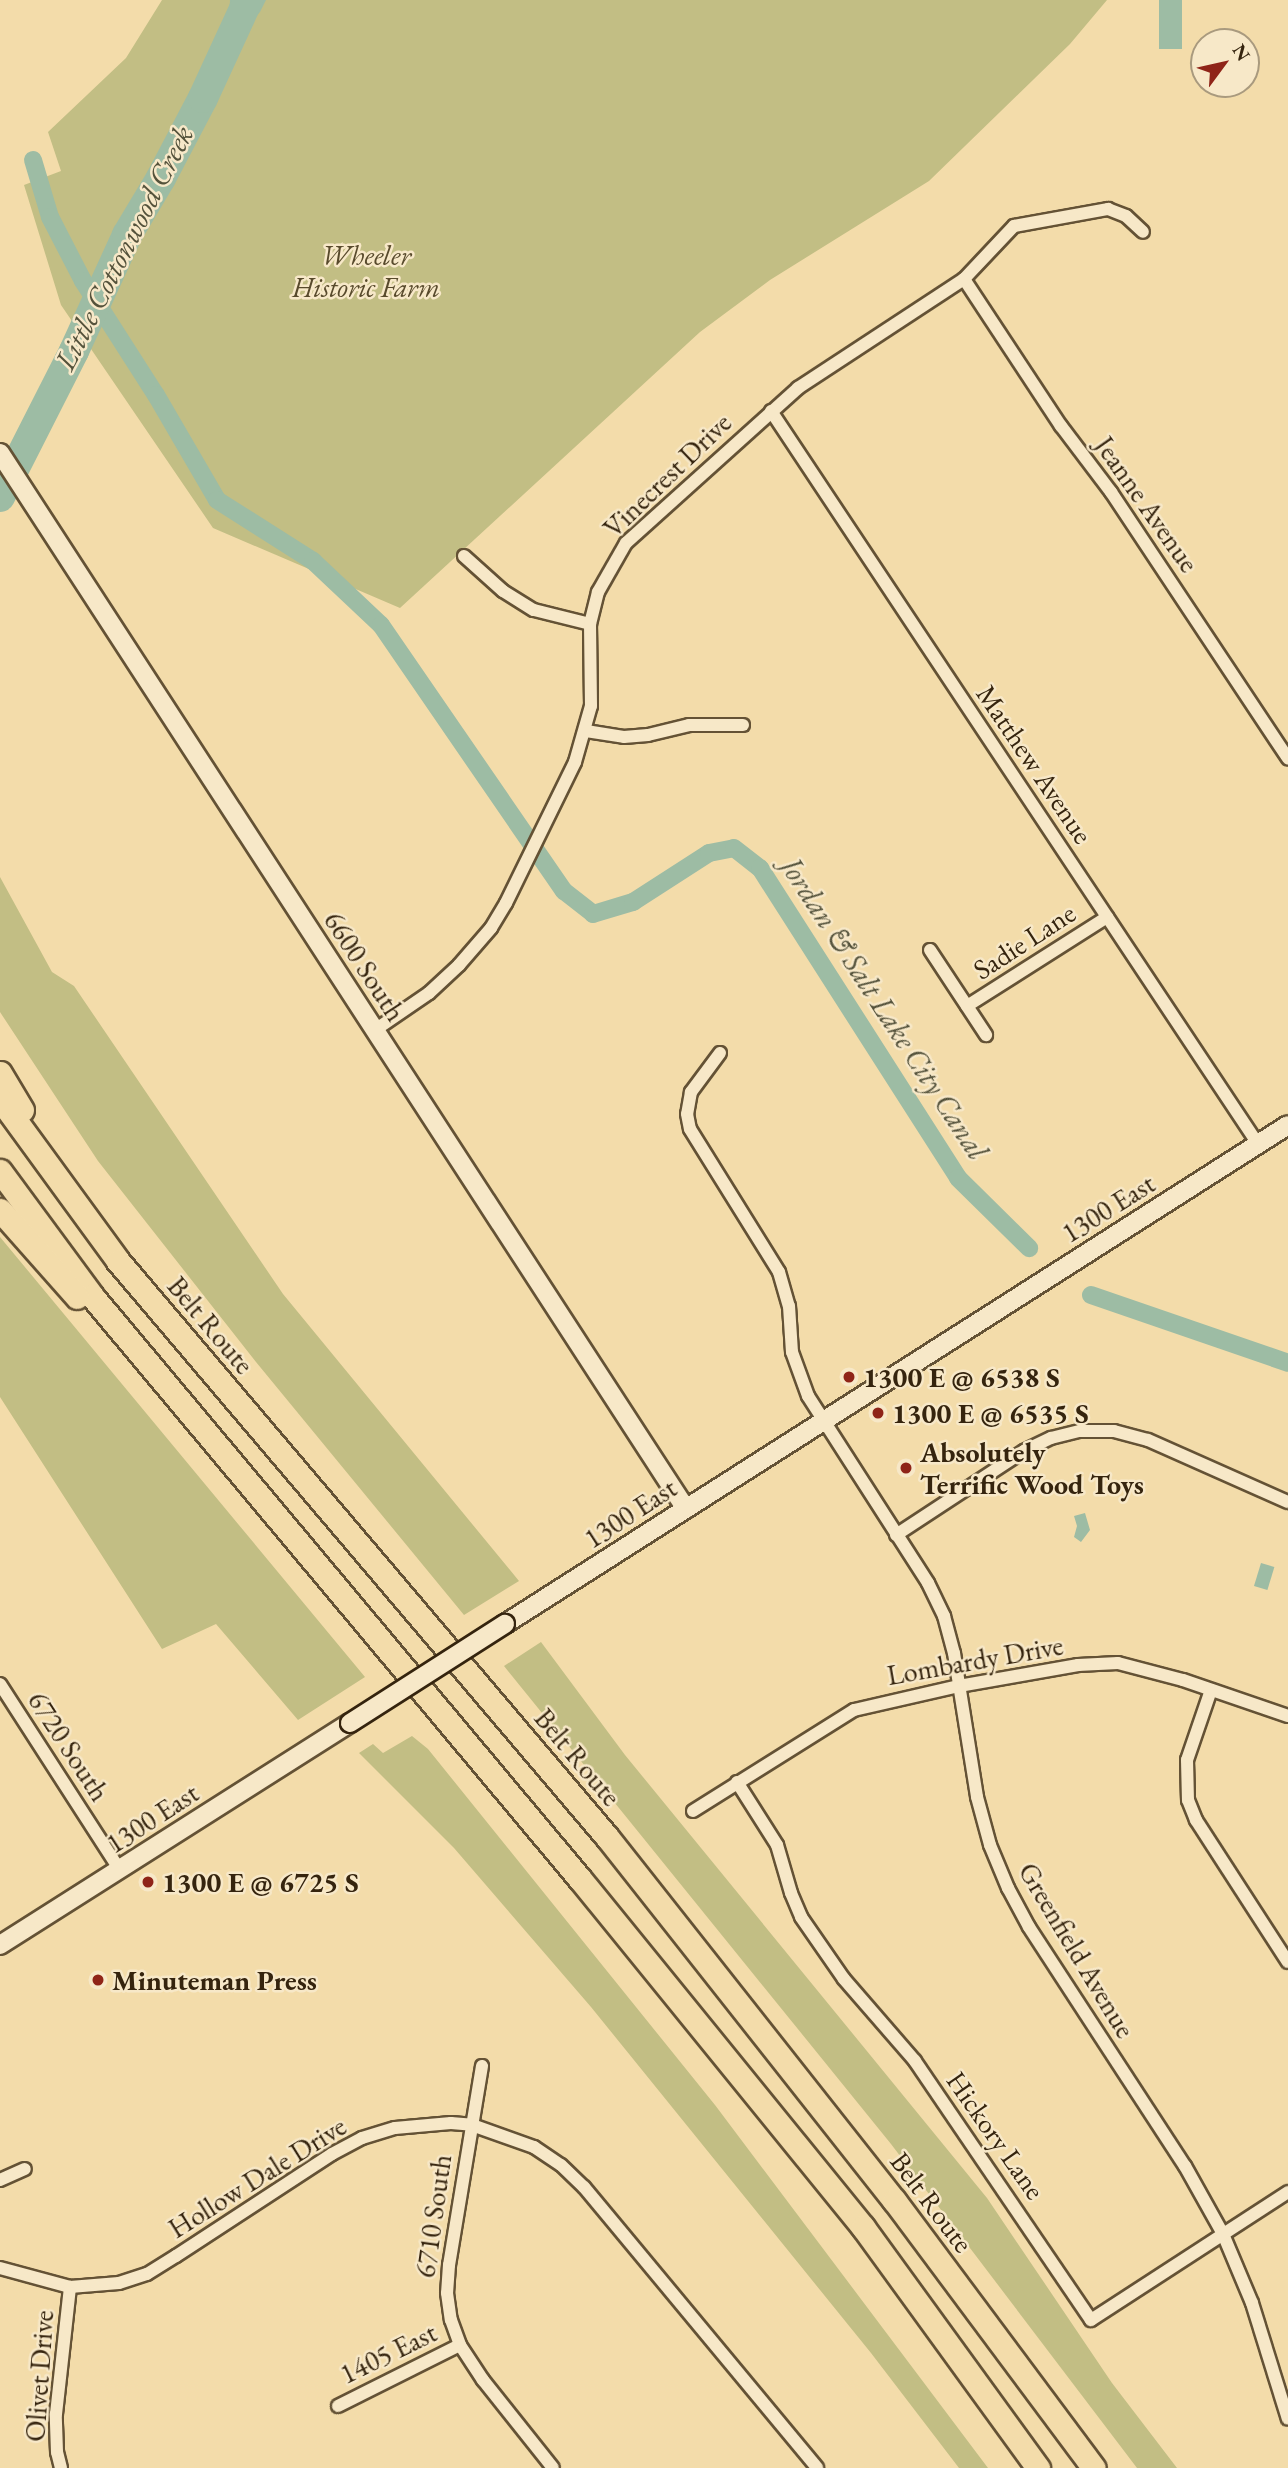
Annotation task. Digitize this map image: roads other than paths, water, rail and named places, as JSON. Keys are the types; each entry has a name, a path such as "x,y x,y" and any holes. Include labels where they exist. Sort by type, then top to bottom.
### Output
{"highway":[{"path":"0,1073 80,1209"},
{"name":"Belt Route","path":"0,1099 118,1261 607,1837 894,2200 1094,2468"},
{"path":"0,1171 92,1296 580,1880 863,2227 1038,2468"},
{"path":"0,1210 388,1649"}],"main road":[{"name":"6600 South","path":"1,454 686,1509"},
{"name":"1300 East","path":"0,1945 1288,1125"}],"street":[{"name":"Vinecrest Drive","path":"375,1030 429,993 459,965 491,928 539,837 575,762 586,731 591,706 590,624 598,592 626,543 771,411 825,368 964,279 1005,233 1022,222 1108,209 1126,216 1143,232"},
{"name":"Jeanne Avenue","path":"964,279 1061,426 1111,492 1288,758"},
{"name":"Matthew Avenue","path":"771,411 1258,1144"},
{"path":"464,556 503,591 534,610 590,624"},
{"path":"586,731 624,737 648,735 689,725 743,725"},
{"name":"Sadie Lane","path":"967,1006 1107,917"},
{"name":"Sadie Lane","path":"930,950 986,1035"},
{"name":"Greenfield Avenue","path":"720,1053 691,1092 687,1114 690,1129 779,1272 789,1306 794,1360 808,1396 939,1604 952,1641 983,1822 1008,1888 1029,1927 1185,2166 1223,2234 1252,2303 1288,2419"},
{"path":"896,1535 1031,1447 1051,1438 1080,1431 1114,1431 1148,1440 1288,1502"},
{"name":"Lombardy Drive","path":"694,1811 854,1710 959,1686 1078,1665 1118,1663 1288,1716"},
{"name":"6720 South","path":"0,1684 120,1870"},
{"path":"1211,1690 1187,1760 1188,1800 1196,1820 1288,1962"},
{"name":"Hickory Lane","path":"737,1782 779,1849 791,1894 801,1916 844,1979 915,2062 1091,2320 1288,2192"},
{"name":"6710 South","path":"482,2066 447,2293 451,2320 460,2345 483,2380 553,2468"},
{"name":"Hollow Dale Drive","path":"0,2268 70,2287 119,2283 147,2273 362,2138 406,2126 472,2126 534,2147 561,2165 584,2187 817,2468"},
{"path":"0,2180 25,2169"},
{"name":"Olivet Drive","path":"61,2468 57,2452 56,2414 70,2287"},
{"name":"1405 East","path":"338,2406 460,2345"}],"waterway":[{"name":"Little Cottonwood Creek","path":"0,497 74,351 127,235 203,98 248,0"},
{"name":"Jordan & Salt Lake City Canal","path":"33,160 50,217 83,281 156,395 217,500 313,561 381,625 564,891 593,914 633,902 709,853 734,848 760,868 958,1178 1029,1248"},
{"name":"Jordan & Salt Lake City Canal","path":"1091,1295 1288,1363"}],"place":[{"name":"1300 E @ 6538 S","path":"849,1377"},
{"name":"1300 E @ 6535 S","path":"878,1413"},
{"name":"Absolutely Terrific Wood Toys","path":"906,1468"},
{"name":"1300 E @ 6725 S","path":"148,1882"},
{"name":"Minuteman Press","path":"98,1980"}],"park label":[{"name":"Wheeler Historic Farm","path":"366,271"}]}
